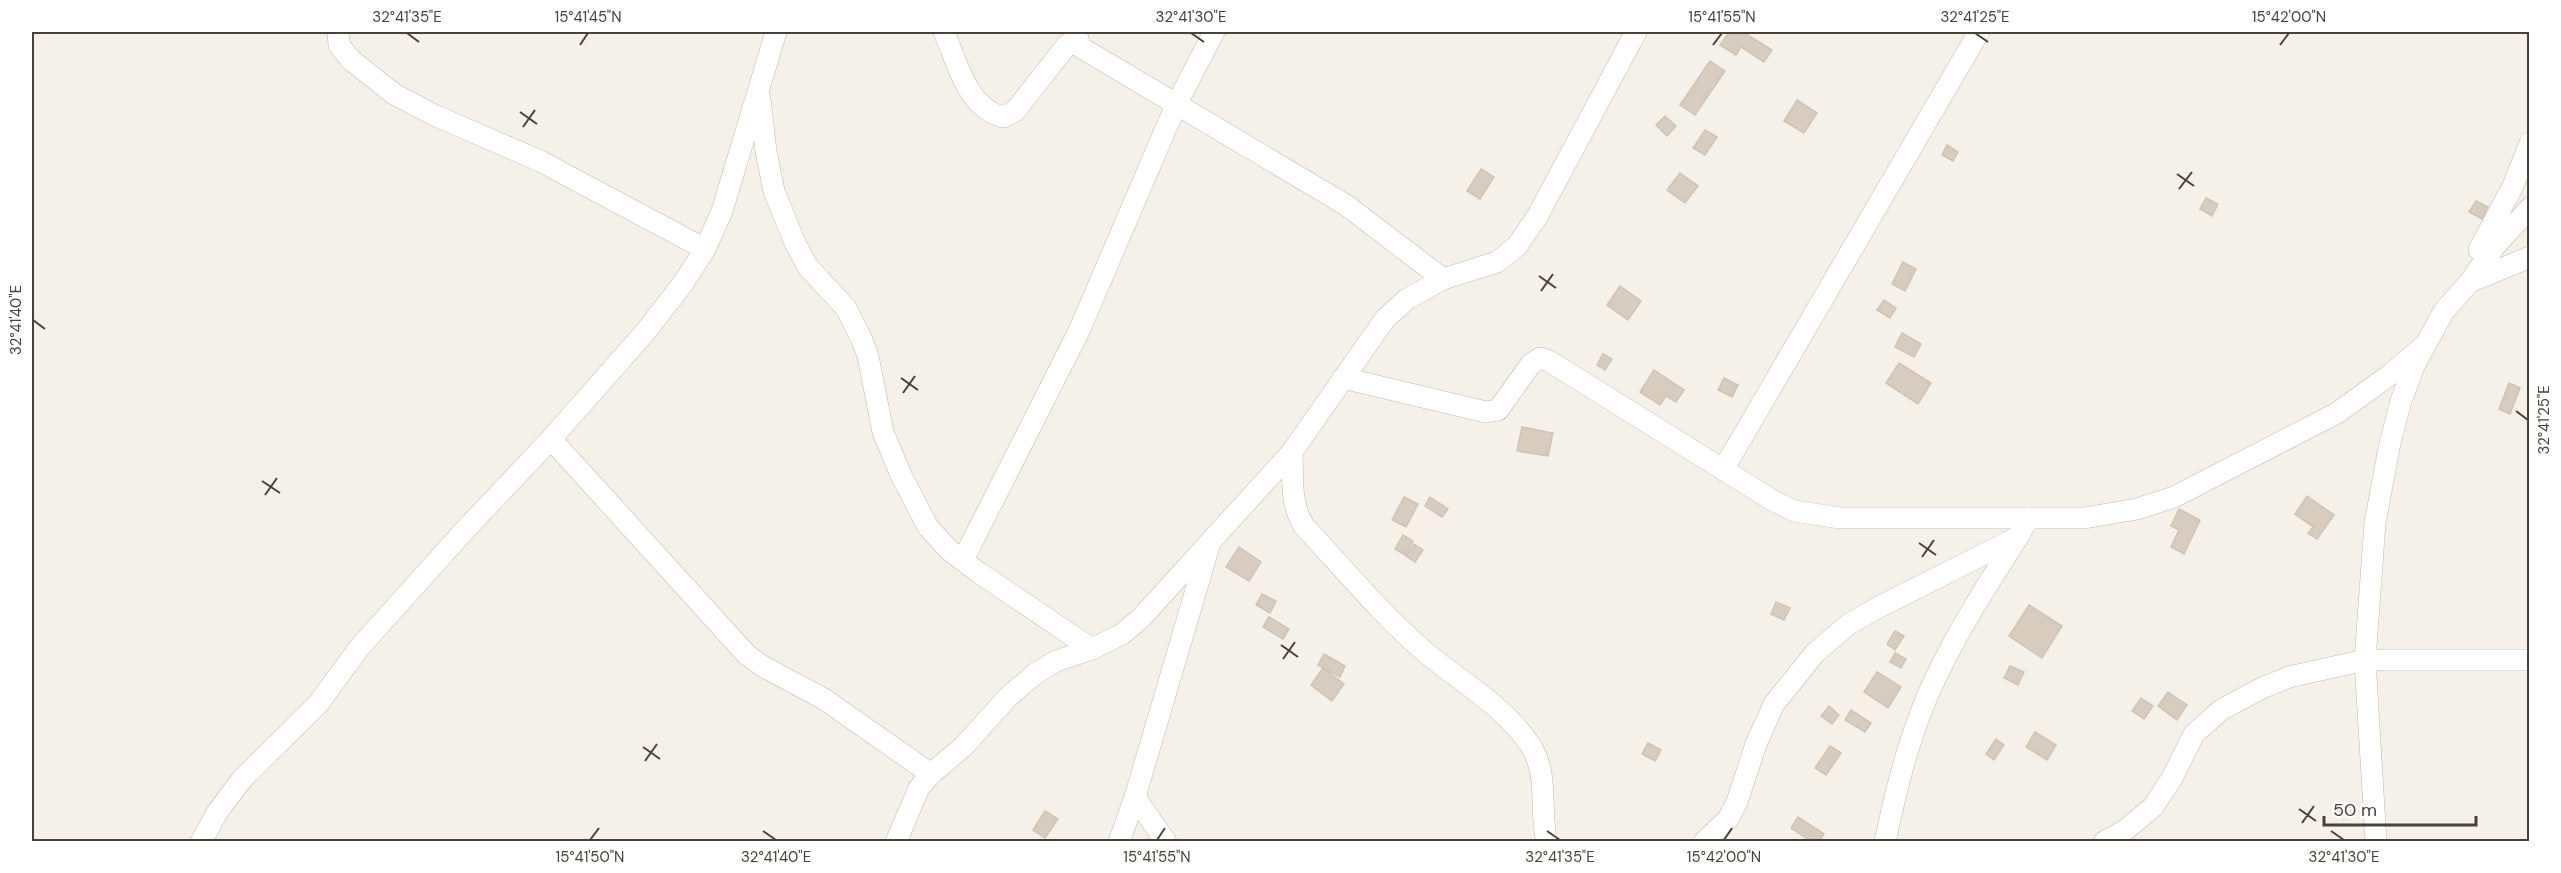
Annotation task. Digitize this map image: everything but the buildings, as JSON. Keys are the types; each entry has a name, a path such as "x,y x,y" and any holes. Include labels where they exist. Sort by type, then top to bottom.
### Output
{"street":[{"path":"338,32 339,45 351,60 394,94 434,115 540,161 705,249"},
{"path":"201,842 218,811 243,778 277,741 318,704 359,648 464,531 551,439 647,330 684,282 705,249 722,211 776,32"},
{"path":"944,32 966,85 975,99 990,114 1003,117 1015,111 1067,45 1083,39 1176,105 1346,205 1443,279"},
{"path":"963,560 1079,331 1176,105 1214,32"},
{"path":"896,842 919,788 931,774 956,754 1008,697 1035,674 1056,661 1092,649 1122,634 1210,543 1292,452 1385,319 1407,299 1443,279 1497,262 1517,246 1539,215 1636,32"},
{"path":"1723,470 1979,32"},
{"path":"759,92 766,151 774,192 795,243 808,267 846,308 861,338 868,356 883,432 901,476 928,527 949,550 1092,649"},
{"path":"2376,842 2365,660 2371,571 2381,483 2401,401 2414,366 2496,222 2513,186 2529,143"},
{"path":"2444,310 2469,283 2494,246 2529,208"},
{"path":"2469,283 2529,257"},
{"path":"1343,378 1486,412 1498,410 1531,364 1540,358 1549,361 1723,470 1794,511 1840,518 2084,518 2113,514 2174,497 2337,413 2391,374 2426,344"},
{"path":"551,439 747,655 764,667 824,699 931,774"},
{"path":"1292,452 1294,502 1298,516 1305,526 1392,620 1424,651 1512,722 1533,749 1542,772 1542,824 1547,842"},
{"path":"1885,842 1911,737 1937,676 1981,595 2028,518"},
{"path":"1704,842 1728,819 1737,802 1756,744 1774,704 1815,653 1850,624 1881,606 2018,537"},
{"path":"1119,842 1135,797 1210,543"},
{"path":"2104,842 2124,831 2153,807 2172,778 2194,734 2221,710 2262,688 2289,677 2365,660 2529,660"},
{"path":"1135,797 1166,842"}]}
